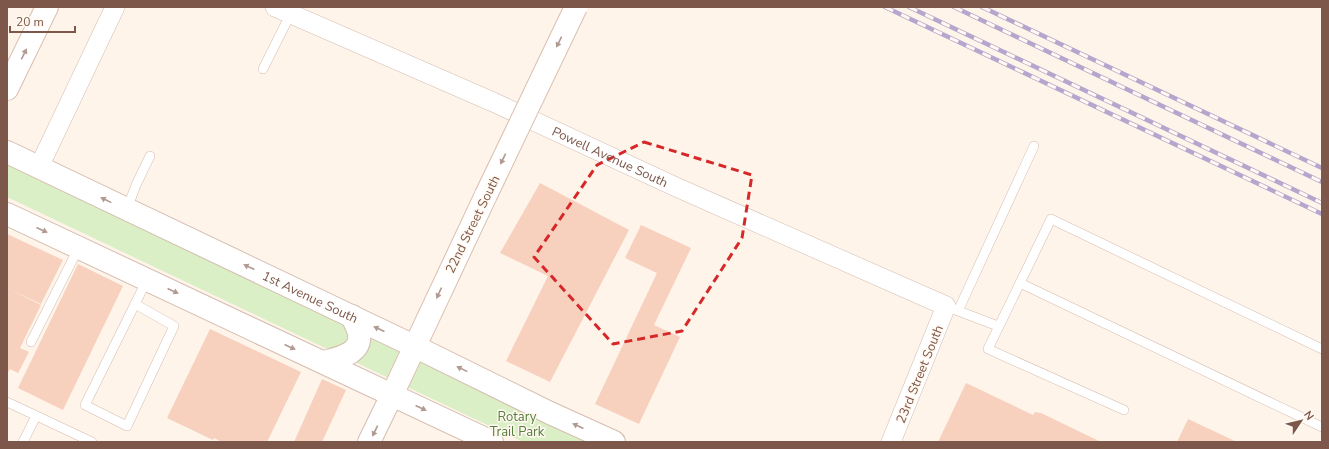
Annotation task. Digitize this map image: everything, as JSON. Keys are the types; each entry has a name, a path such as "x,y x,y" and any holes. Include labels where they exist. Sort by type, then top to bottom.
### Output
{"street":[{"path":"7,89 47,7"},
{"path":"39,167 115,7"},
{"name":"22nd Street South","path":"369,442 576,7"},
{"name":"Powell Avenue South","path":"287,9 676,187 952,309"},
{"name":"1st Avenue South","path":"7,152 352,316 550,413 614,442"},
{"path":"7,214 492,442"},
{"name":"23rd Street South","path":"891,442 952,309"},
{"path":"324,362 349,355 357,346 359,334 352,316"}],"lane":[{"path":"263,69 287,9"},
{"path":"998,326 952,309 1034,146"},
{"path":"127,209 136,185 150,156"},
{"path":"1124,410 988,349 1050,219 1322,349"},
{"path":"31,342 79,247"},
{"path":"135,304 174,326 127,426 85,405 135,304 147,280"},
{"path":"1020,283 1322,427"},
{"path":"7,402 92,442"},
{"path":"23,442 36,416"}],"highlighted area":[{"path":"644,142 752,175 742,238 682,331 613,344 534,257 597,165"}],"green space":[{"name":"Rotary Trail Park","path":"7,164 592,442 523,442 7,197"}],"building":[{"path":"540,183 629,230 550,382 506,361 548,276 500,253"},
{"path":"641,225 691,248 654,325 680,337 639,424 595,404 657,273 625,258"},
{"path":"7,234 63,260 41,304 7,288"},
{"path":"78,264 123,286 63,410 18,388"},
{"path":"7,288 41,305 20,348 29,352 18,373 10,369 7,374"},
{"path":"210,329 301,372 267,442 222,442 214,438 213,440 167,418"},
{"path":"322,379 346,390 322,442 294,442"},
{"path":"966,383 1033,415 1035,412 1041,413 1101,442 938,442"},
{"path":"1188,419 1237,442 1177,442"}],"railway":[{"path":"885,7 1322,214"},
{"path":"909,7 1322,203"},
{"path":"954,7 1322,182"},
{"path":"982,7 1322,168"}]}
